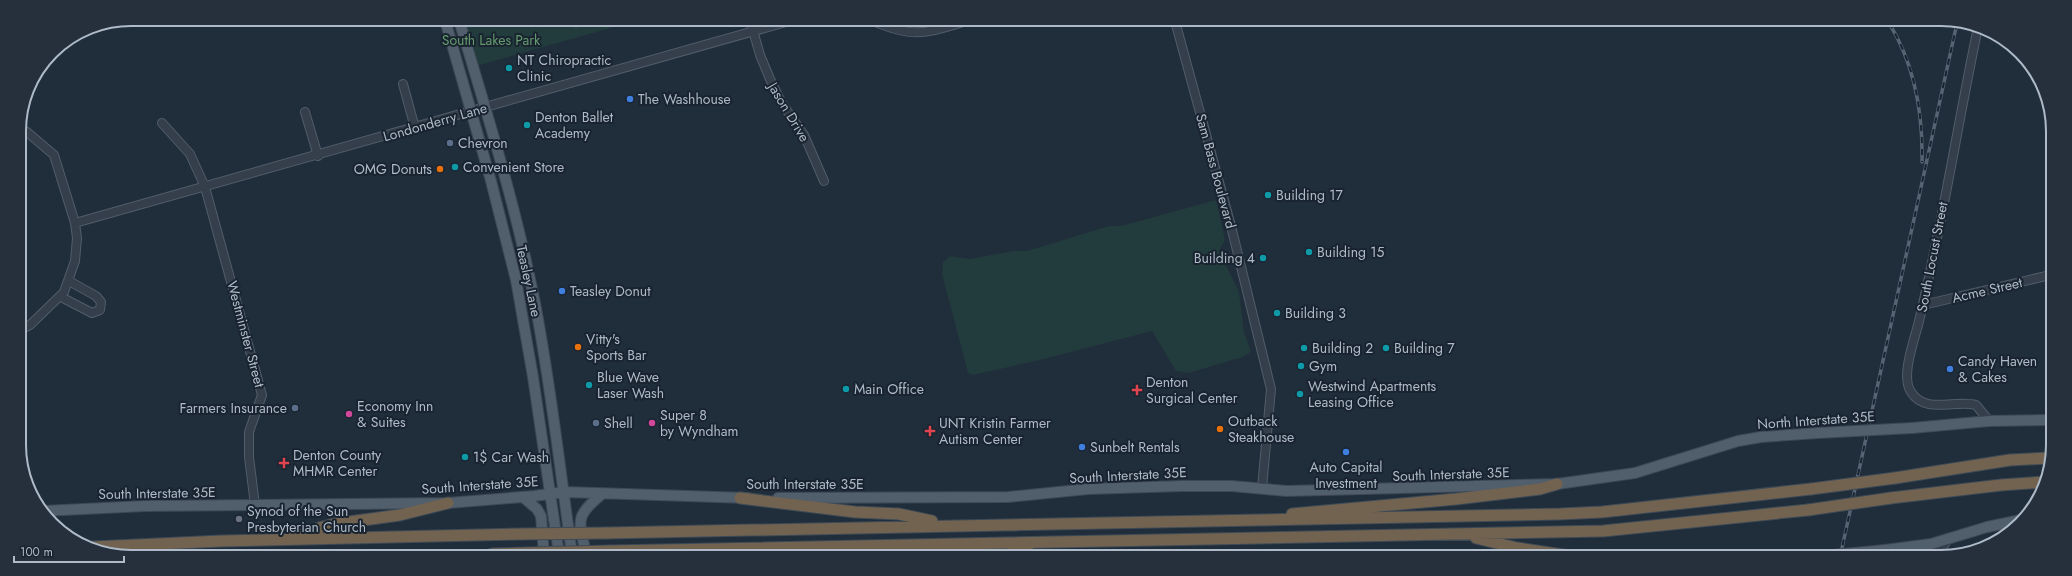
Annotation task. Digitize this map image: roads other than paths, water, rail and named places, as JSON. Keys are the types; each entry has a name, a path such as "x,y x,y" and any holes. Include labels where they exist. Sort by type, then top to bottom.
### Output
{"highway":[{"path":"108,547 275,539 950,525 1252,521 1602,512 1811,489 1895,478 2010,460 2045,458"},
{"path":"663,550 1603,531 1808,510 1891,498 2001,485 2039,482"},
{"path":"1252,521 1310,512 1507,494 1562,484"},
{"path":"740,498 855,512 899,514 950,525"},
{"path":"275,539 334,524 400,515 448,503"},
{"path":"1463,535 1530,550"},
{"path":"1019,550 1036,543"}],"main road":[{"name":"Teasley Lane","path":"447,26 472,112 516,280 534,377 558,550"},
{"name":"Teasley Lane","path":"462,26 485,108 529,277 549,382 565,492 572,550"},
{"path":"516,280 529,277"},
{"name":"North Interstate 35E","path":"1562,484 1635,473 1738,441 1761,436 1912,428 1989,421 2046,420"},
{"name":"South Interstate 35E","path":"50,511 144,506 448,503 565,492 740,498 979,498 1032,496 1088,490 1182,486 1262,488 1287,491 1562,484"},
{"path":"585,550 580,518 583,511 602,494"},
{"path":"523,497 537,509 541,516 544,550"},
{"path":"1885,550 1947,540 1987,527 2012,522"}],"street":[{"name":"Jason Drive","path":"751,26 772,85 780,102 804,135 824,181"},
{"name":"Londonderry Lane","path":"76,223 318,156 771,26"},
{"path":"886,26 910,33 929,32 950,26"},
{"name":"Sam Bass Boulevard","path":"1176,26 1231,226 1271,389 1262,488"},
{"name":"South Locust Street","path":"1977,33 1923,305 1906,375 1909,389 1918,400 1933,405 1976,405 1989,421"},
{"path":"403,84 416,128"},
{"path":"305,112 318,156"},
{"name":"Westminster Street","path":"162,123 190,154 205,187 262,394 249,432 249,457 255,505"},
{"path":"26,132 54,155 76,223 75,261 69,281 60,297 26,327"},
{"name":"Acme Street","path":"1923,305 2046,276"},
{"path":"60,297 92,313 100,310 101,302 96,296 69,281"},
{"path":"1943,550 1947,540"}],"railway":[{"path":"1891,26 1905,55 1916,90 1921,125 1922,162"},
{"path":"1842,550 1956,27"}],"place":[{"name":"NT Chiropractic Clinic","path":"509,68"},
{"name":"The Washhouse","path":"630,99"},
{"name":"Denton Ballet Academy","path":"527,125"},
{"name":"Chevron","path":"450,143"},
{"name":"Convenient Store","path":"455,167"},
{"name":"OMG Donuts","path":"440,169"},
{"name":"Building 17","path":"1268,195"},
{"name":"Building 15","path":"1309,252"},
{"name":"Building 4","path":"1263,258"},
{"name":"Teasley Donut","path":"562,291"},
{"name":"Building 3","path":"1277,313"},
{"name":"Vitty's Sports Bar","path":"578,347"},
{"name":"Building 2","path":"1304,348"},
{"name":"Building 7","path":"1386,348"},
{"name":"Gym","path":"1301,366"},
{"name":"Candy Haven & Cakes","path":"1950,369"},
{"name":"Blue Wave Laser Wash","path":"589,385"},
{"name":"Main Office","path":"846,389"},
{"name":"Denton Surgical Center","path":"1137,390"},
{"name":"Westwind Apartments Leasing Office","path":"1300,394"},
{"name":"Farmers Insurance","path":"295,408"},
{"name":"Economy Inn & Suites","path":"349,414"},
{"name":"Shell","path":"596,423"},
{"name":"Super 8 by Wyndham","path":"652,423"},
{"name":"Outback Steakhouse","path":"1220,429"},
{"name":"UNT Kristin Farmer Autism Center","path":"930,431"},
{"name":"Sunbelt Rentals","path":"1082,447"},
{"name":"Auto Capital Investment","path":"1346,452"},
{"name":"1$ Car Wash","path":"465,457"},
{"name":"Denton County MHMR Center","path":"284,463"},
{"name":"Synod of the Sun Presbyterian Church","path":"239,519"}],"park label":[{"name":"South Lakes Park","path":"491,40"}]}
